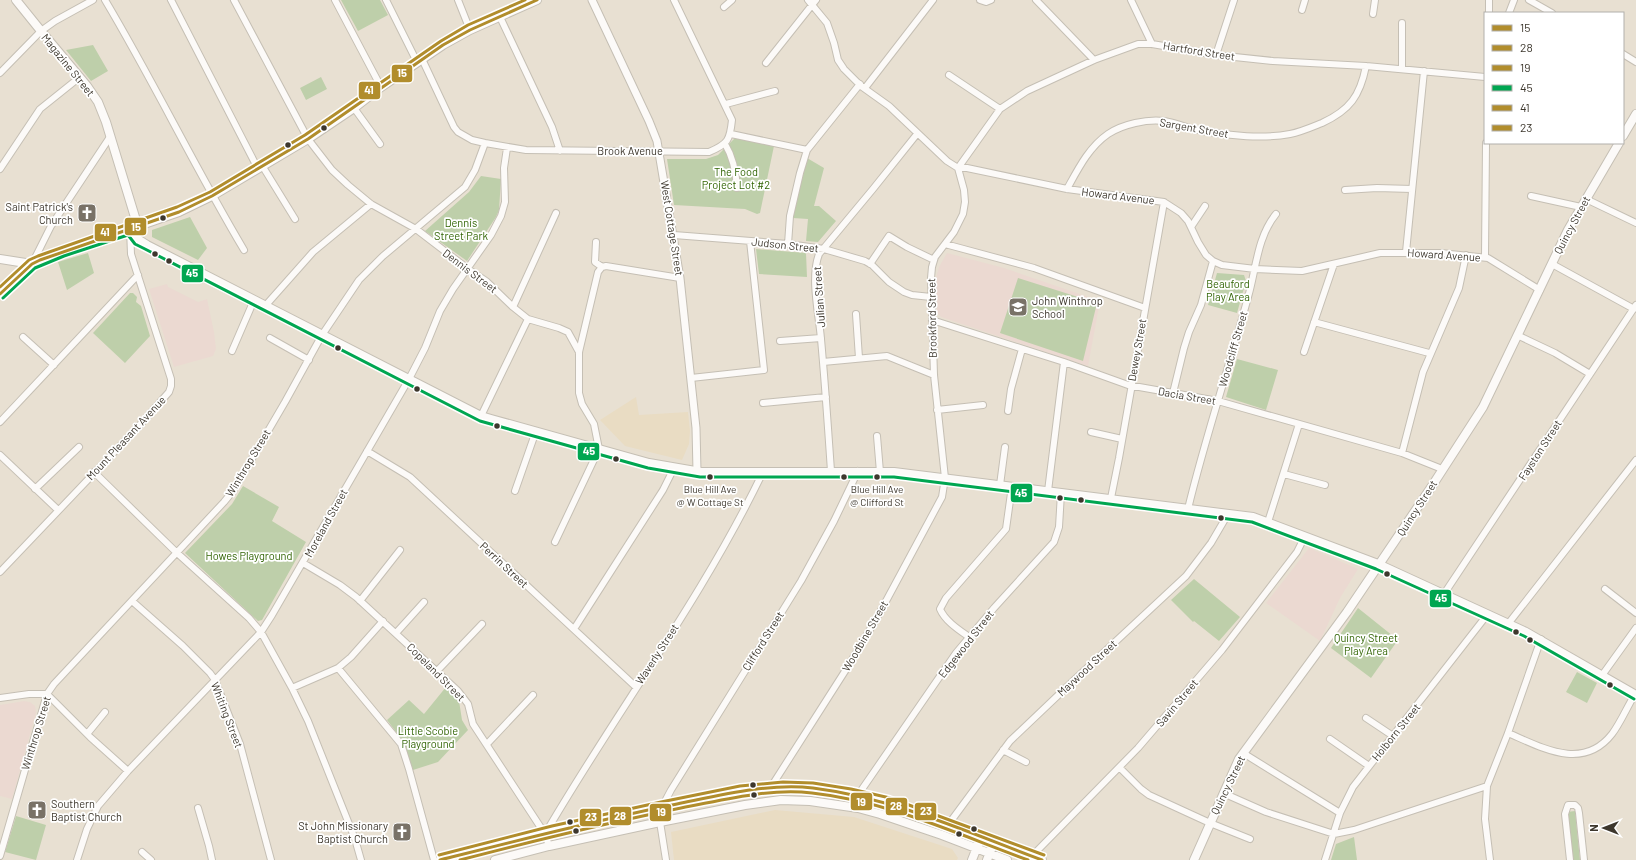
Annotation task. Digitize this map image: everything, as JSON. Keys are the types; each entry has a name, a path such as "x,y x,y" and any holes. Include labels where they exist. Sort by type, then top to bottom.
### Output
{"main road":[{"name":"Magazine Street","path":"16,0 40,31 80,77 98,102 110,137 134,228"},
{"path":"0,294 32,264 62,252 179,212 212,196 308,139 443,45 470,30 534,0"},
{"path":"1624,134 1636,114"},
{"name":"Quincy Street","path":"1194,860 1235,765 1326,642 1483,406 1581,207 1617,144"},
{"path":"134,228 139,240 147,245 481,416 649,463 674,468 697,471 880,472 1012,486 1253,517 1378,564 1444,594 1541,639 1635,694"},
{"path":"0,259 32,264"},
{"path":"440,860 662,807 741,791 771,787 812,788 858,795 889,803 1042,860"},
{"path":"495,860 548,846 774,800 810,801 851,807 880,814 976,849 988,857 1007,860"},
{"path":"972,860 981,837"},
{"path":"988,857 994,842"}],"street":[{"path":"0,73 40,31 93,0"},
{"path":"105,0 142,64 212,196 244,250"},
{"path":"171,0 261,168 295,219"},
{"name":"Dennis Street","path":"234,0 308,139 332,170 371,204 416,229 468,269 486,280 513,307 528,319 568,332 579,352"},
{"path":"335,0 381,87"},
{"name":"Brook Avenue","path":"386,0 454,127 463,136 506,148 560,151 659,150 709,152 725,144"},
{"path":"458,0 470,30"},
{"name":"West Cottage Street","path":"592,0 649,121 659,150 674,235 692,378 696,428 697,471"},
{"path":"674,0 726,104 732,120 731,134 725,144 729,151 736,173 737,188"},
{"path":"724,7 732,0"},
{"path":"788,244 790,216 807,150 933,0"},
{"path":"980,0 986,2 991,0"},
{"path":"1036,0 1094,60"},
{"path":"1131,0 1152,44"},
{"path":"1216,55 1234,0"},
{"path":"1302,10 1305,0"},
{"path":"1373,14 1375,0"},
{"path":"1489,0 1489,12"},
{"path":"1509,12 1514,0"},
{"path":"1529,0 1550,12"},
{"path":"766,63 812,1"},
{"name":"Howard Avenue","path":"812,1 827,23 838,60 844,70 862,86 889,106 947,161 958,168 967,168 1067,189 1164,202 1181,213 1191,227 1202,250 1213,261 1222,265 1255,269 1302,271 1380,253 1406,252 1466,255 1485,257 1540,290"},
{"path":"500,17 552,127 560,151"},
{"path":"1402,23 1402,69"},
{"name":"Hartford Street","path":"958,168 1000,109 1027,91 1094,60 1130,46 1152,44 1216,55 1273,61 1366,66 1484,77"},
{"path":"1624,55 1636,62"},
{"name":"Sargent Street","path":"1067,189 1093,147 1109,133 1138,123 1158,121 1203,131 1231,135 1277,136 1308,129 1336,116 1351,103 1359,92 1366,66"},
{"path":"1406,252 1424,71"},
{"path":"949,75 1000,109"},
{"path":"0,169 40,109 80,77"},
{"path":"726,104 775,91"},
{"path":"354,108 380,144"},
{"path":"731,134 807,150"},
{"name":"Julian Street","path":"831,471 817,300 816,267 819,254 917,134"},
{"path":"32,264 51,226 110,137"},
{"name":"Winthrop Street","path":"0,856 1,846 47,694 54,684 233,491 322,335 343,302 367,270 465,187 475,170 485,143"},
{"path":"1485,257 1486,144"},
{"name":"Moreland Street","path":"77,860 87,829 98,806 128,771 261,632 303,563 409,379 425,348 443,306 453,289 491,235 504,207 504,168 506,148"},
{"name":"Brookford Street","path":"945,478 934,375 931,297 932,267 934,260 960,222 963,214 965,202 964,190 958,168"},
{"path":"1345,190 1377,188 1412,189"},
{"path":"1531,196 1581,207"},
{"path":"1586,199 1636,223"},
{"name":"Dewey Street","path":"1110,498 1122,439 1164,202"},
{"path":"266,306 313,252 371,204"},
{"path":"1191,227 1205,206"},
{"path":"513,307 556,213"},
{"name":"Woodcliff Street","path":"1188,509 1264,234 1270,221 1276,214"},
{"name":"Mount Pleasant Avenue","path":"0,572 94,472 138,428 169,392 171,379 130,247 134,228"},
{"name":"Judson Street","path":"674,235 714,237 824,249 870,264 896,288 912,295 931,297"},
{"path":"870,264 889,236 907,247 934,260"},
{"path":"692,378 764,370 750,241"},
{"path":"596,242 595,262 602,267 606,266 680,278"},
{"path":"944,244 1034,268 1145,308"},
{"path":"1402,453 1410,427 1423,372 1459,288 1466,255"},
{"path":"1174,393 1184,348 1189,332 1201,305 1213,261"},
{"path":"1304,352 1334,264"},
{"path":"1552,264 1635,307"},
{"path":"555,542 599,449 594,424 582,404 579,393 579,352 598,272 602,267"},
{"path":"0,422 138,275"},
{"path":"232,351 254,300"},
{"name":"Fayston Street","path":"1444,594 1635,307"},
{"path":"856,314 860,358"},
{"path":"481,416 528,319"},
{"name":"Dacia Street","path":"932,320 1064,362 1131,386 1218,402 1402,453 1442,469"},
{"path":"1314,322 1430,353"},
{"path":"1517,335 1590,374"},
{"path":"23,337 54,365"},
{"path":"270,338 309,360"},
{"path":"780,341 821,338"},
{"path":"1008,411 1011,389 1022,349"},
{"path":"823,362 887,356 934,375"},
{"path":"1048,491 1064,362"},
{"path":"763,403 826,397"},
{"path":"937,410 983,405"},
{"path":"1268,522 1300,424"},
{"path":"515,491 536,431"},
{"path":"1091,432 1122,439"},
{"path":"877,436 880,472"},
{"path":"35,489 79,447"},
{"path":"1000,485 1005,447"},
{"name":"Perrin Street","path":"367,451 410,477 636,688"},
{"path":"0,454 58,510"},
{"path":"1508,624 1636,460"},
{"path":"574,630 663,490 674,468"},
{"name":"Clifford Street","path":"666,860 660,822 662,807 670,790 801,580 834,520 858,471"},
{"path":"94,472 176,552 249,618 261,632 292,688 323,757 355,839 361,860"},
{"name":"Waverly Street","path":"546,834 576,781 710,570 733,530 763,472"},
{"path":"1284,474 1324,485"},
{"name":"Woodbine Street","path":"771,787 847,668 878,616 942,497 945,478"},
{"path":"969,637 944,616 940,609 946,598 1006,529 1012,486"},
{"name":"Edgewood Street","path":"858,795 956,653 1054,542 1059,527 1061,493"},
{"name":"Maywood Street","path":"948,824 1003,750 1022,729 1186,576 1211,543 1228,514"},
{"name":"Savin Street","path":"1032,856 1120,768 1226,644 1297,552 1305,536"},
{"path":"360,601 400,550"},
{"name":"Copeland Street","path":"303,563 340,585 360,601 458,691 468,704 473,724 546,834"},
{"path":"1605,589 1636,613"},
{"name":"Whiting Street","path":"132,601 183,646 215,680 240,744 271,860"},
{"path":"396,633 424,602"},
{"name":"Holborn Street","path":"1325,860 1340,813 1350,792 1368,766 1487,615"},
{"path":"292,688 338,668 351,657 383,621"},
{"path":"437,671 482,624"},
{"path":"1603,674 1636,628"},
{"path":"1490,860 1485,819 1487,786 1508,733 1541,639"},
{"path":"338,668 401,744 434,860"},
{"path":"0,698 29,694 47,694 87,734 128,771"},
{"path":"1508,733 1537,745 1566,754 1573,755 1593,751 1603,744 1613,733 1635,694"},
{"path":"487,744 533,695"},
{"path":"87,734 105,712"},
{"path":"1366,718 1393,736"},
{"path":"1330,739 1368,766"},
{"path":"1003,750 1026,762"},
{"path":"1244,753 1340,813"},
{"path":"1120,768 1149,795 1210,823 1250,839"},
{"path":"1223,793 1266,812 1334,834 1354,830 1487,786"},
{"path":"1570,860 1565,814 1568,805 1575,805 1580,813 1584,860"},
{"path":"198,808 212,860"},
{"path":"546,834 548,846"},
{"path":"142,852 150,860"}],"shaded area":[{"name":"John Winthrop School","path":"947,253 1004,268 1100,301 1088,366 941,317 937,312 936,278 939,267"},
{"path":"167,284 168,287 198,302 207,299 216,349 213,356 174,367 149,289"},
{"path":"636,397 639,415 688,412 690,431 689,444 682,460 625,446 600,420"},
{"path":"1309,548 1358,569 1340,598 1320,641 1266,603"},
{"path":"24,701 30,702 35,706 36,713 12,799 0,796 0,705"},
{"path":"775,810 854,817 952,849 958,858 957,860 674,860 671,832"}],"green space":[{"path":"341,0 380,0 388,15 358,31"},
{"path":"93,45 108,71 91,81 66,50"},
{"path":"321,77 327,89 306,100 300,88"},
{"name":"The Food Project Lot #2","path":"735,138 774,146 760,213 757,214 745,209 674,205 667,159 706,159 718,155"},
{"path":"807,158 824,168 814,206 819,206 836,221 818,242 806,241 808,219 793,218"},
{"name":"Dennis Street Park","path":"481,176 501,179 499,210 467,261 425,231 469,192"},
{"path":"190,217 207,248 198,260 152,237 152,230"},
{"path":"756,249 806,253 807,277 759,274"},
{"path":"88,253 94,273 67,290 58,262"},
{"name":"Beauford Play Area","path":"1217,273 1244,275 1246,281 1237,313 1208,305"},
{"path":"1018,278 1097,303 1083,361 1000,333"},
{"path":"130,293 133,293 137,297 136,302 141,306 150,336 125,363 93,333"},
{"path":"1237,359 1278,370 1266,410 1226,397"},
{"name":"Howes Playground","path":"243,486 279,507 272,521 306,542 262,620 258,621 185,553 232,504"},
{"path":"1194,579 1240,617 1219,641 1194,621 1193,622 1171,600"},
{"name":"Quincy Street Play Area","path":"1358,608 1398,640 1371,678 1331,648"},
{"path":"1577,672 1597,683 1587,703 1566,692"},
{"name":"Little Scobie Playground","path":"446,687 459,701 462,720 468,730 438,762 413,770 403,741 387,720 409,700 424,714"},
{"path":"1575,811 1580,860 1572,860 1567,812"},
{"path":"16,816 46,825 36,860 5,852"},
{"path":"1354,837 1357,860 1331,860 1336,844"}],"transit line":[{"name":"41","path":"0,287 29,260 177,207 210,192 305,135 441,41 468,25 525,0"},
{"name":"15","path":"0,294 32,264 40,260 179,212 212,196 308,139 443,45 470,30 537,0"},
{"name":"45","path":"3,298 35,268 64,256 128,235 135,244 480,421 648,468 700,477 894,477 1252,522 1376,569 1524,636 1634,699"},
{"name":"23","path":"439,855 552,826 661,802 740,786 783,782 813,783 851,789 890,798 1044,855"},
{"name":"28","path":"440,860 588,823 647,810 710,797 762,788 779,787 813,788 843,793 901,808 929,817 1042,860"},
{"name":"19","path":"460,860 570,832 681,808 730,798 779,792 812,793 867,803 948,829 1028,860"}],"place":[{"name":"Saint Patrick's Church","path":"87,213"},
{"name":"John Winthrop School","path":"1018,307"},
{"name":"Blue Hill Ave @ W Cottage St","path":"710,477"},
{"name":"Blue Hill Ave @ Clifford St","path":"877,477"},
{"name":"Southern Baptist Church","path":"37,810"},
{"name":"St John Missionary Baptist Church","path":"402,832"}]}
